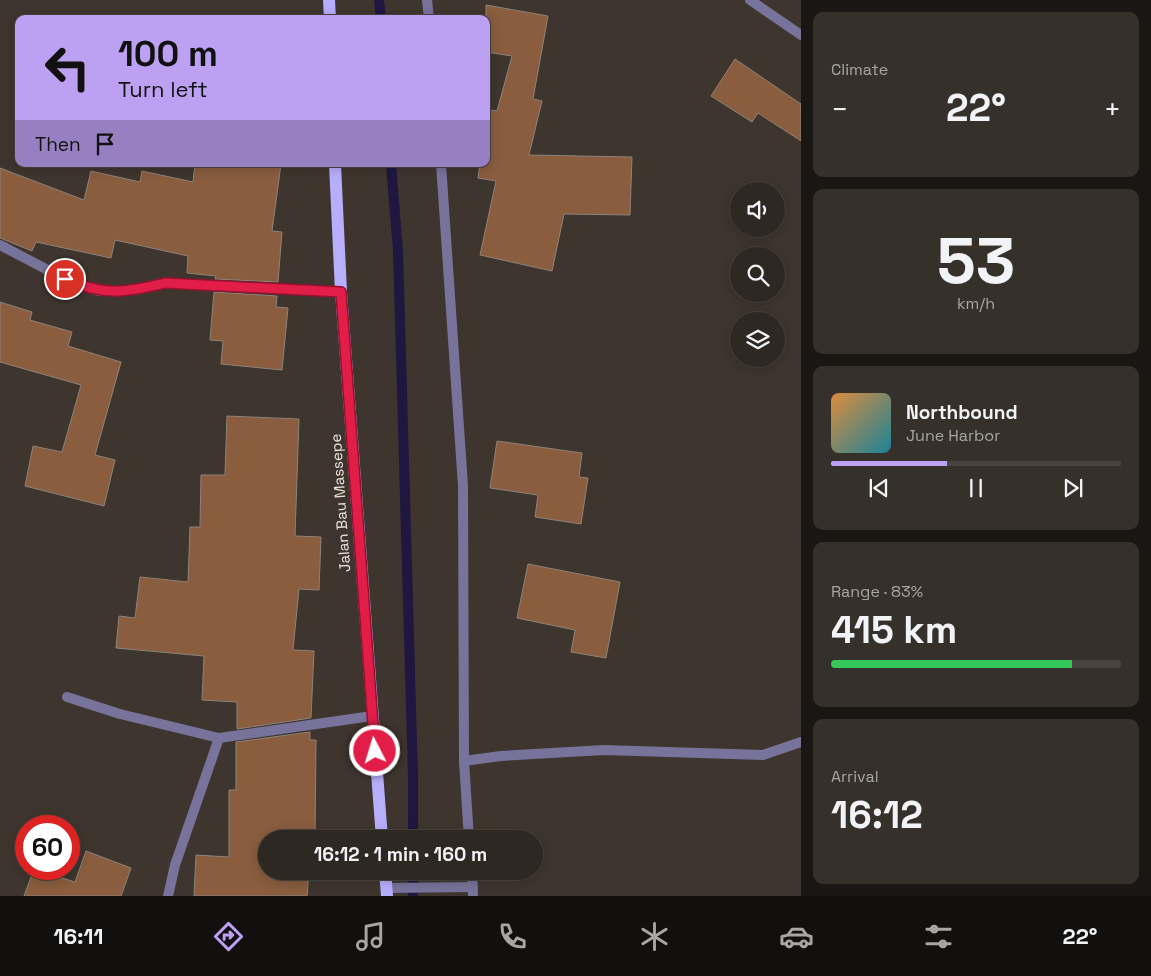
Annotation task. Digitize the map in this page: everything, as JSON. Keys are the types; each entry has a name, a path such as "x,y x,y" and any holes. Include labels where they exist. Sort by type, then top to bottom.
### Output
{"main road":[{"path":"329,0 330,15"},
{"name":"Jalan Bau Massepe","path":"335,167 341,292 381,830"}],"street":[{"path":"427,0 429,15"},
{"path":"750,0 801,35"},
{"path":"440,167 463,486 464,762 468,830"},
{"path":"0,245 65,279 99,291 137,290 165,283 341,292"},
{"path":"67,697 120,714 219,738 372,716"},
{"path":"168,896 175,865 219,738"},
{"path":"464,762 511,755 604,750 763,755 801,742"},
{"path":"387,892 457,888 473,892"}],"building":[{"path":"486,5 548,16 533,99 542,101 529,155 632,157 630,215 564,214 552,271 480,255 496,181 478,178 480,167 490,167 490,110 497,111 512,56 490,53 490,15 486,15"},
{"path":"735,59 801,104 801,141 758,113 752,122 711,96"},
{"path":"195,167 281,167 272,231 282,232 278,282 215,279 216,276 187,273 188,256 115,240 111,258 36,242 32,251 0,238 0,168 84,200 91,171 140,182 142,171 193,182"},
{"path":"214,292 277,296 276,307 288,308 282,370 221,364 223,341 210,340"},
{"path":"0,302 32,312 30,320 72,332 68,346 121,362 95,455 115,460 104,506 25,486 33,446 62,452 81,385 0,362"},
{"path":"227,416 299,419 295,536 321,537 319,590 299,589 293,650 314,651 311,718 237,729 237,702 202,700 204,656 116,648 119,616 135,618 140,577 188,582 190,527 200,527 201,475 225,475"},
{"path":"497,441 582,453 579,477 588,478 581,524 535,517 538,495 490,488"},
{"path":"528,564 620,582 606,658 571,652 575,630 517,618"},
{"path":"310,732 310,740 316,740 315,830 258,830 258,880 308,880 307,896 194,896 196,855 229,857 229,790 236,790 236,742"},
{"path":"86,851 131,868 121,896 24,896 30,880 69,880 75,882 76,880 80,880 80,868"}],"waterway":[{"path":"379,0 381,15"},
{"path":"391,167 398,251 413,830"},
{"path":"413,880 413,896"}],"route":[{"path":"65,279 99,291 137,290 165,283 341,292 375,751"}]}
